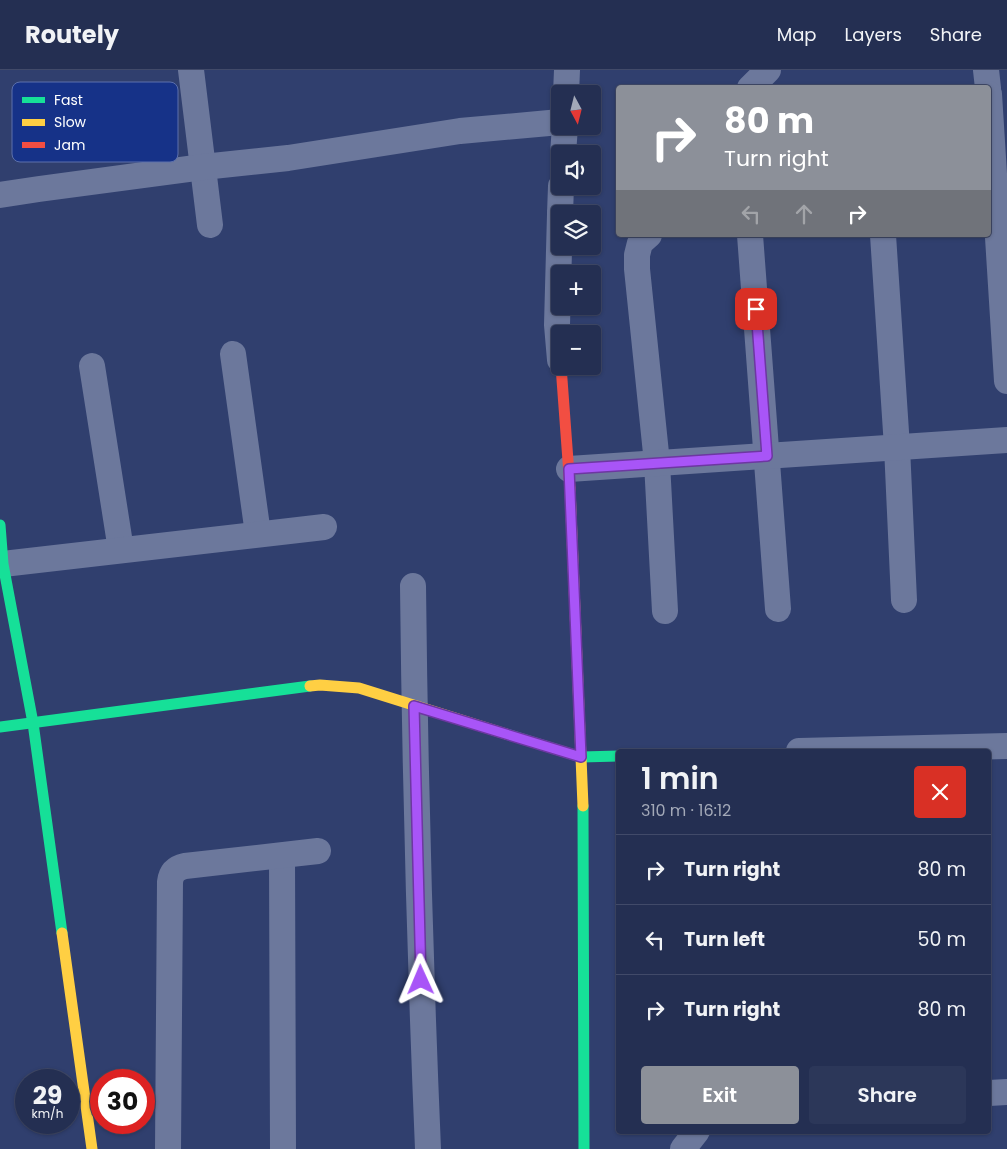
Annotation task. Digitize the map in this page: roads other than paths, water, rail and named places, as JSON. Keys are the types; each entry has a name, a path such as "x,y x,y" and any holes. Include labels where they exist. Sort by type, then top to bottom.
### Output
{"street":[{"path":"191,70 210,225"},
{"path":"567,85 568,70"},
{"path":"753,85 768,70"},
{"path":"986,70 989,85"},
{"path":"992,96 1007,381"},
{"path":"0,195 39,188 288,158 460,131 551,123"},
{"path":"647,237 640,243 637,269 657,463 665,611"},
{"path":"750,237 778,609"},
{"path":"884,237 904,600"},
{"path":"557,325 559,255"},
{"path":"233,354 258,534"},
{"path":"92,366 121,550"},
{"path":"561,375 569,469 584,823 584,1149"},
{"path":"569,469 1007,440"},
{"path":"0,525 2,565 33,723 92,1149"},
{"path":"2,565 324,526"},
{"path":"413,586 414,706 428,1149"},
{"path":"0,728 320,685 359,688 581,757 616,756"},
{"path":"882,749 1007,746"},
{"path":"168,1149 171,876 174,872 185,866 318,851"},
{"path":"282,856 283,1149"},
{"path":"991,1093 1007,1092"},
{"path":"683,1149 695,1134"}]}
